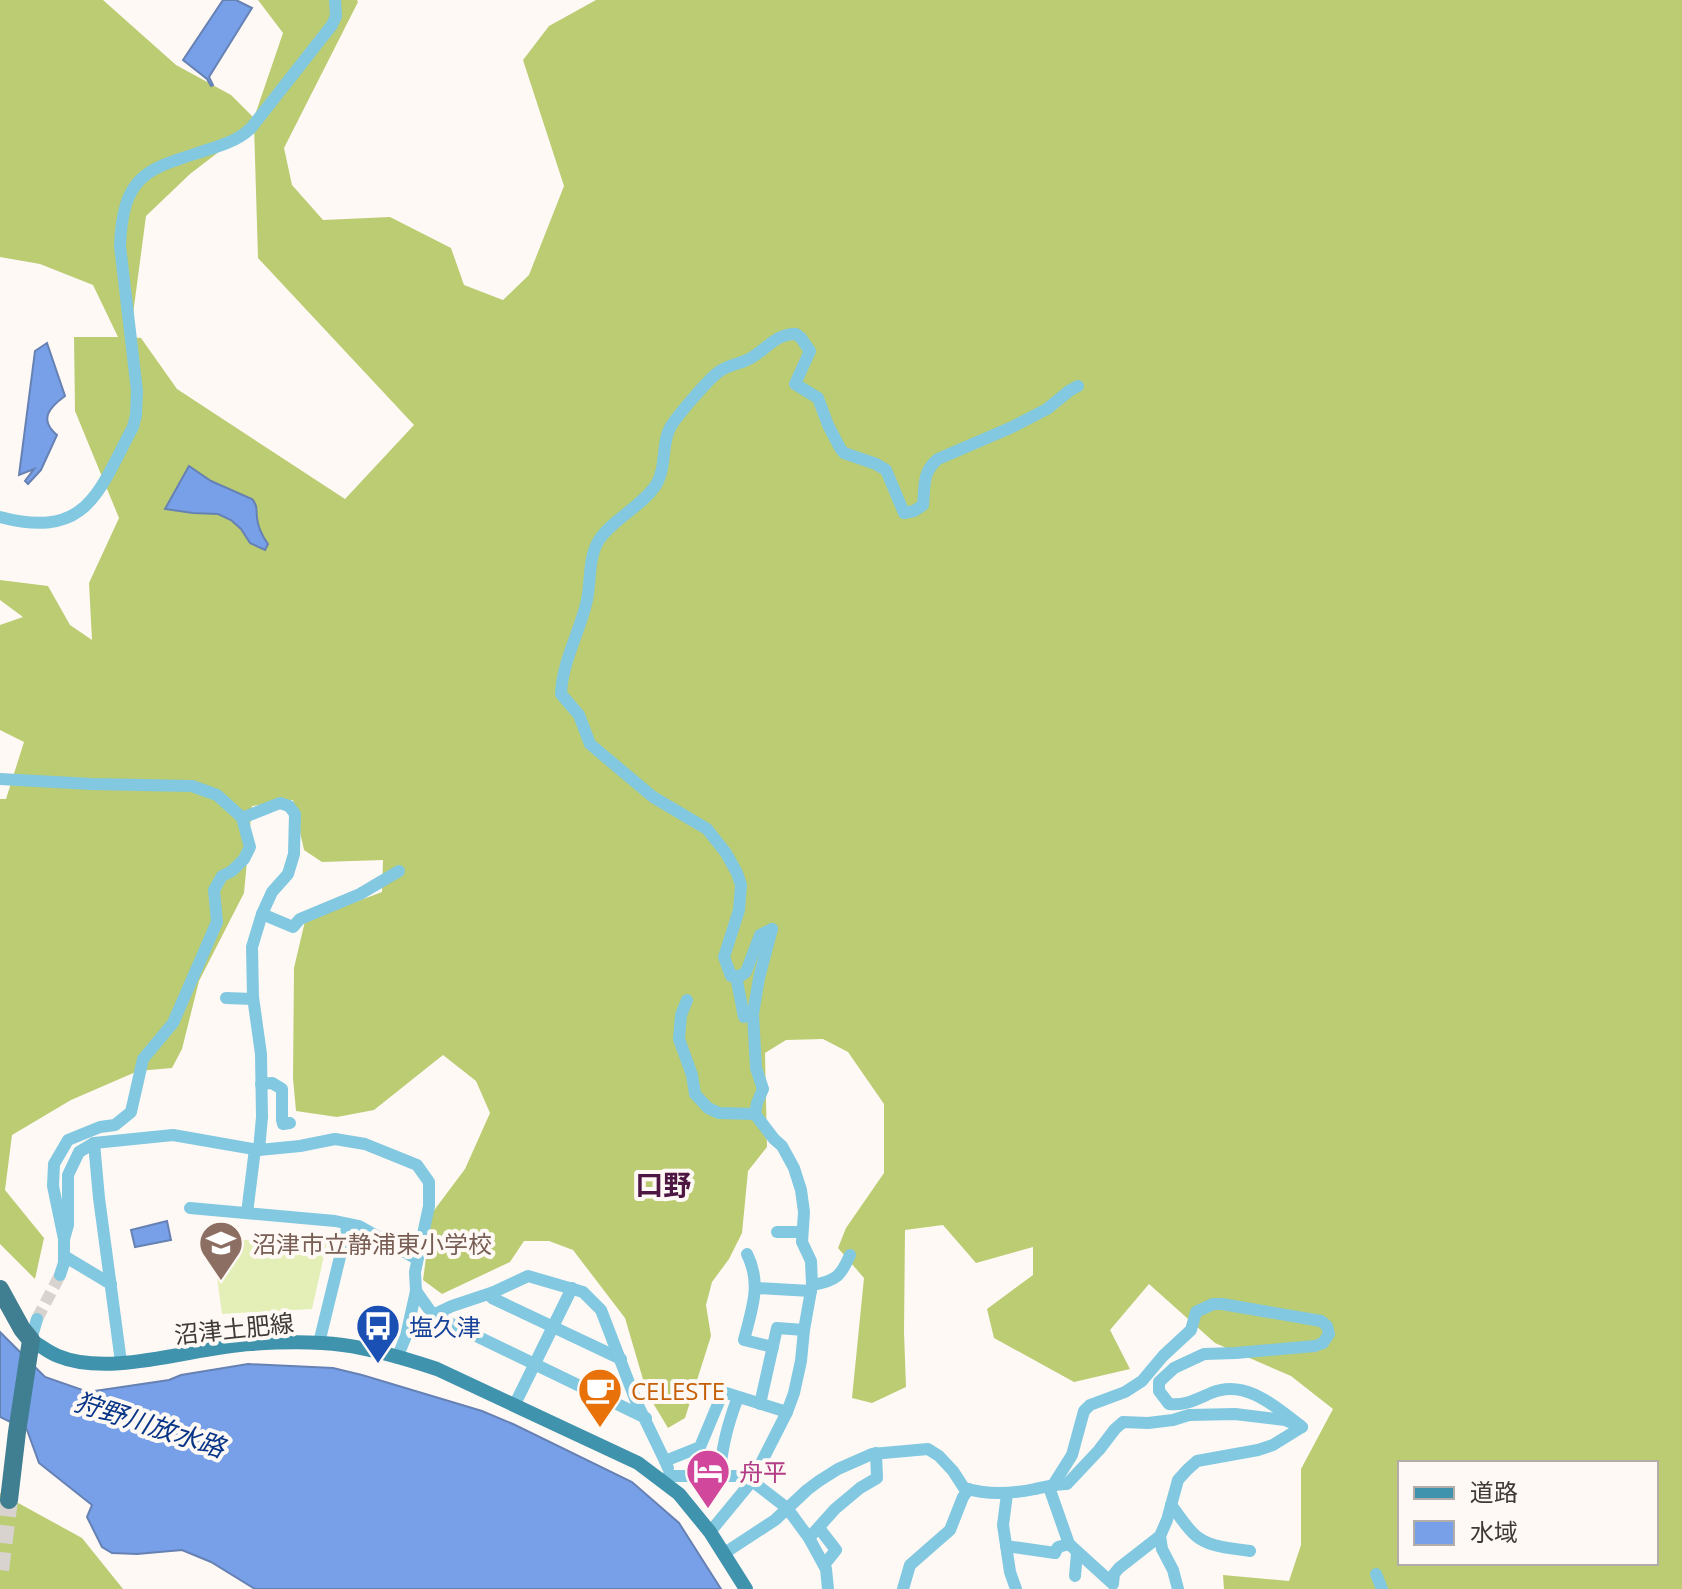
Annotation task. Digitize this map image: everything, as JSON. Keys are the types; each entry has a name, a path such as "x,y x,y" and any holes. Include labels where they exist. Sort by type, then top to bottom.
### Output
{"highway":[{"path":"0,1289 30,1347 9,1500"}],"main road":[{"name":"沼津土肥線","path":"30,1347 91,1363 138,1361 249,1344 319,1343 346,1345 437,1369 631,1459 666,1479 710,1532 746,1589"}],"street":[{"path":"0,517 38,522 64,520 77,514 97,493 133,427 136,415 137,391 120,246 120,226 128,197 136,184 155,168 235,140 251,128 332,25 336,16 335,0"},
{"path":"710,1532 752,1481 787,1412 801,1361 811,1288 811,1261 802,1242 804,1212 794,1168 782,1146 755,1114 763,1089 756,1068 753,1014 772,929 760,935 746,972 739,977 731,976 724,957 739,910 741,885 726,853 707,829 653,797 590,744 579,715 561,694 562,677 587,601 597,542 656,484 662,473 669,428 689,404 720,371 751,359 782,336 796,334 810,351 795,384 818,398 828,425 844,453 886,470 904,513 923,505 926,473 938,459 1047,409 1078,386"},
{"path":"0,779 192,786 217,795 242,818 250,847 244,859 222,876 214,890 217,922 173,1023 143,1059 131,1112 115,1125 100,1127 68,1140 54,1164 53,1186 64,1239 64,1263 60,1275"},
{"path":"242,818 280,803 289,806 295,814 294,854 288,874 272,892 252,947 253,999 261,1054 261,1084 257,1149 247,1213"},
{"path":"262,914 293,927 300,919 360,894 392,872"},
{"path":"736,976 744,1017"},
{"path":"226,998 253,999"},
{"path":"687,1000 681,1015 679,1039 692,1075 695,1094 708,1108 719,1113 755,1114"},
{"path":"261,1084 272,1083 282,1089 282,1120 283,1124 290,1123"},
{"path":"64,1239 68,1225 68,1175 79,1152 94,1143 173,1135 257,1149 300,1146 335,1139 365,1144 417,1165 429,1182 430,1194 415,1272 416,1291 406,1336 397,1358"},
{"path":"94,1143 121,1362"},
{"path":"190,1208 335,1221 359,1226 417,1259"},
{"path":"319,1343 348,1224"},
{"path":"777,1232 802,1232"},
{"path":"747,1254 754,1268 756,1288 744,1340 773,1347"},
{"path":"756,1288 811,1288 836,1279 850,1255"},
{"path":"64,1256 111,1284"},
{"path":"433,1315 528,1276 572,1288 592,1298 601,1310 636,1401 665,1461 666,1479 739,1476 752,1481 787,1508 809,1538 826,1569 828,1589"},
{"path":"515,1404 572,1288"},
{"path":"416,1291 433,1315 646,1418"},
{"path":"494,1292 492,1298 621,1359"},
{"path":"1075,1576 1073,1548 1050,1490 1072,1455 1084,1411 1090,1405 1125,1392 1142,1381 1191,1330 1196,1312 1213,1304 1222,1304 1321,1321 1327,1326 1329,1334 1323,1343 1315,1346 1204,1354 1174,1368 1159,1382 1159,1391 1169,1404 1177,1405 1195,1401 1216,1390 1246,1389 1302,1427"},
{"path":"30,1347 37,1319"},
{"path":"760,1404 777,1328 804,1330"},
{"path":"708,1391 723,1392 787,1412"},
{"path":"665,1461 700,1447 723,1392"},
{"path":"720,1476 726,1429 738,1397"},
{"path":"723,1554 775,1520 807,1490 838,1469 876,1453 928,1449 953,1471 964,1488 1007,1494 1067,1484 1123,1422 1148,1423 1189,1415 1235,1414 1285,1420 1302,1427"},
{"path":"1114,1587 1114,1574 1119,1568 1160,1536 1178,1480 1197,1461 1258,1450 1273,1445 1302,1427"},
{"path":"809,1538 835,1509 877,1478 876,1453"},
{"path":"903,1589 910,1565 950,1530 969,1489"},
{"path":"1007,1494 1003,1525 1010,1572 1016,1589"},
{"path":"1171,1505 1202,1541 1250,1551"},
{"path":"819,1528 836,1550 824,1565"},
{"path":"1160,1536 1178,1589"},
{"path":"1006,1546 1055,1553 1058,1547 1073,1548 1114,1587"},
{"path":"1376,1574 1382,1589"}],"green space":[{"path":"0,0 103,0 176,65 231,95 254,118 283,33 258,0 357,0 284,148 292,185 323,220 390,217 451,248 464,285 503,300 529,275 564,186 523,60 549,26 596,0 1682,0 1682,1589 1224,1589 1223,1575 1289,1581 1301,1545 1301,1469 1333,1409 1291,1376 1215,1343 1149,1284 1110,1330 1130,1369 1074,1382 994,1338 987,1309 1033,1275 1033,1247 976,1263 943,1225 905,1230 906,1387 872,1403 852,1398 864,1278 838,1248 846,1228 884,1173 884,1104 848,1052 823,1039 786,1040 765,1053 767,1147 748,1171 742,1233 729,1259 712,1282 706,1305 711,1336 685,1418 668,1428 647,1393 625,1318 573,1250 549,1241 524,1241 510,1262 442,1294 423,1280 432,1213 465,1169 490,1113 476,1081 443,1055 374,1110 337,1117 296,1111 293,1078 294,968 305,921 382,892 383,860 322,862 304,850 293,800 252,806 244,893 199,981 182,1049 172,1068 138,1071 71,1100 12,1135 5,1190 44,1238 35,1279 0,1244 0,799 6,799 24,742 0,730 0,625 23,617 0,600 0,580 48,586 70,625 92,640 89,583 119,518 75,411 74,337 118,337 93,285 40,264 0,257","holes":["254,125 258,258 414,425 345,499 177,389 141,338 130,337 146,216 190,174"]},
{"path":"328,1238 312,1309 222,1314 212,1241"},
{"path":"0,1493 82,1538 123,1589 0,1589"}],"water":[{"path":"223,0 236,0 252,8 209,77 211,86 207,79 183,60"},
{"path":"47,343 65,396 48,414 48,424 57,435 41,470 28,484 25,481 34,469 19,475 35,351"},
{"path":"189,466 211,481 252,499 260,529 268,544 265,550 250,543 241,529 218,514 165,509"},
{"path":"167,1221 171,1240 135,1247 131,1230"},
{"name":"狩野川放水路","path":"0,1332 45,1377 88,1392 248,1364 333,1368 482,1411 632,1482 679,1523 721,1589 255,1589 211,1562 182,1550 112,1553 102,1547 87,1517 92,1505 39,1463 27,1430 0,1417"}],"tunnel":[{"path":"37,1319 60,1275"},
{"path":"0,1570 9,1500"}],"place":[{"name":"沼津市立静浦東小学校","path":"221,1282"},
{"name":"塩久津","path":"378,1365"},
{"name":"CELESTE","path":"600,1429"},
{"name":"舟平","path":"708,1510"}],"district":[{"name":"口野","path":"663,1184"}]}
